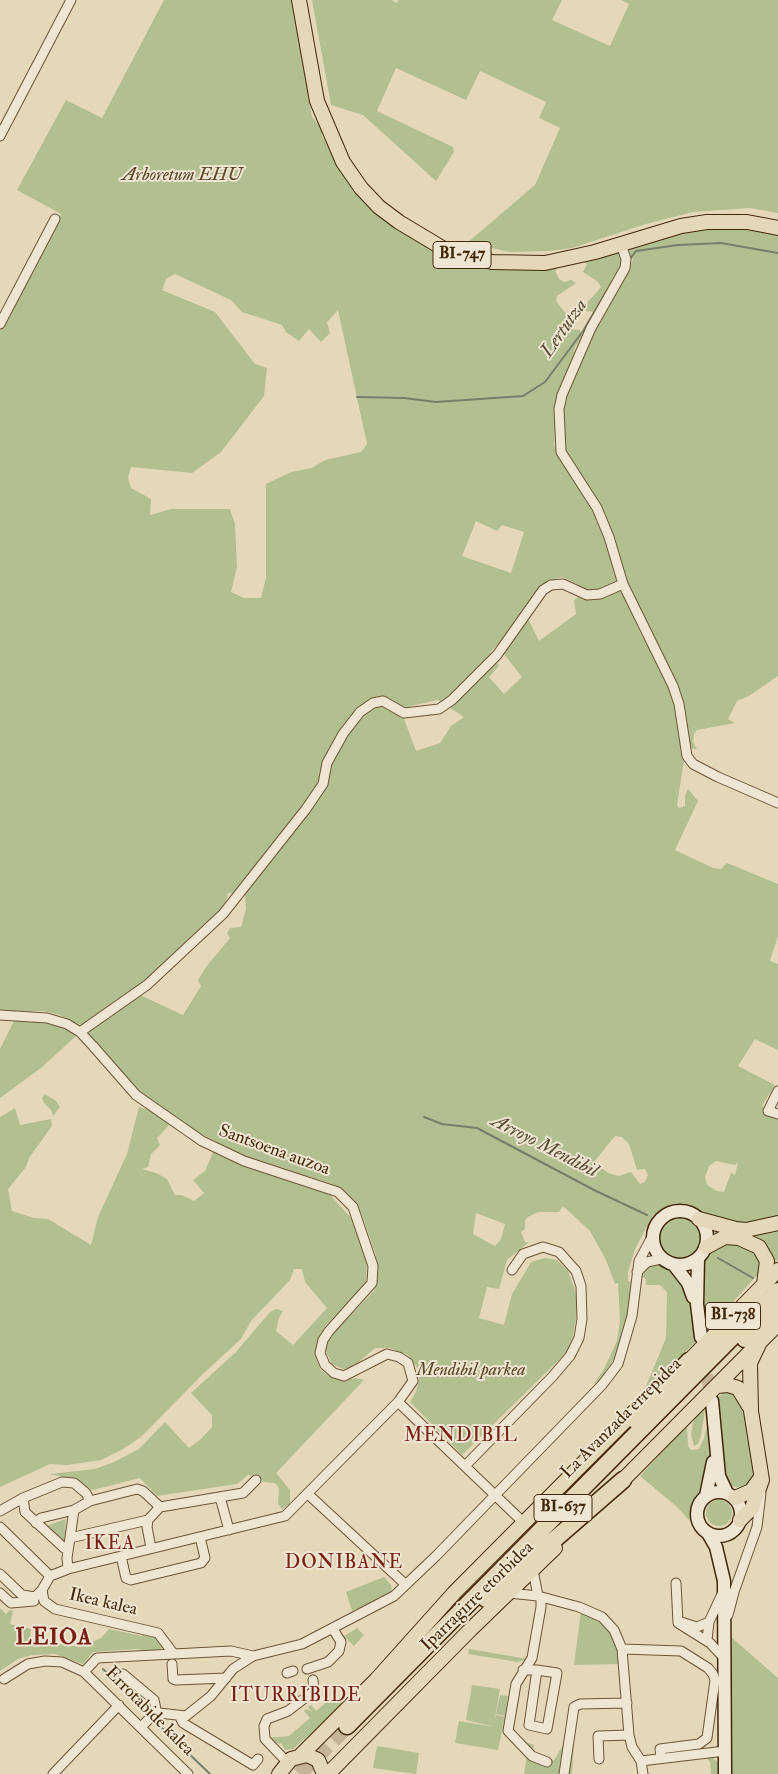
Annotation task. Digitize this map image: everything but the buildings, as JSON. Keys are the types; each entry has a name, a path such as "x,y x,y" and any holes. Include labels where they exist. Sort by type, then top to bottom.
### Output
{"highway":[{"name":"La Avanzada errepidea","path":"771,1288 351,1729 753,1341 778,1307"},
{"path":"492,1579 526,1537 689,1361"},
{"path":"485,1600 623,1480"}],"main road":[{"name":"BI-747","path":"299,0 317,101 328,132 343,162 361,188 379,207 399,222 444,249 492,262 511,263 566,260 681,226 707,222 747,222 778,228"},
{"name":"BI-747","path":"305,0 322,96 332,129 347,157 367,185 384,203 430,236 463,249 497,256 525,257 560,254 661,225 707,216 748,216 778,221"},
{"path":"700,1219 746,1230 778,1223"},
{"path":"706,1247 725,1237 739,1238 759,1247 767,1261 771,1288"},
{"name":"BI-738","path":"689,1361 771,1288 778,1270"},
{"name":"BI-738","path":"753,1341 778,1324"},
{"path":"740,1520 752,1508 761,1488 761,1472 750,1411 750,1363 753,1341"},
{"name":"Iparragirre etorbidea","path":"301,1755 307,1755 318,1760 326,1774 534,1574 716,1386 753,1341"},
{"name":"Iparragirre etorbidea","path":"283,1770 301,1755 376,1680 407,1643 523,1522 649,1397 689,1361"},
{"path":"716,1386 728,1385 738,1388 743,1394 750,1411"},
{"path":"731,1496 751,1491 761,1472"}],"street":[{"path":"0,136 71,0"},
{"path":"0,324 55,220"},
{"path":"620,244 625,263 591,328 562,394 559,409 560,452 597,508 609,537 623,584 680,704 687,756 693,764 718,778 778,803"},
{"path":"80,1032 147,985 223,914 306,809 323,784 327,764 343,734 360,712 372,703 383,701 404,713 440,709 452,700 491,661 543,590 551,584 562,584 587,595 600,594 623,584"},
{"name":"Santsoena auzoa","path":"0,1016 48,1018 67,1024 80,1032 136,1095 202,1141 244,1161 338,1192 353,1207 363,1232 373,1266 372,1283 329,1331 320,1353 325,1365 334,1373 344,1376 365,1366 379,1356 387,1354 399,1356 408,1364 412,1381 398,1402"},
{"path":"778,1090 768,1111 778,1114"},
{"path":"135,1106 136,1095"},
{"path":"141,1727 158,1714 186,1716 203,1704 233,1669 253,1656 302,1644 394,1596 602,1385 618,1364 632,1316 641,1254 652,1237 659,1221 674,1211 692,1214 700,1219 706,1232 706,1247 698,1259 696,1304 701,1337"},
{"path":"652,1237 653,1245 661,1259 674,1265 683,1266 698,1259"},
{"path":"465,1466 552,1377 570,1356 579,1338 582,1319 581,1286 576,1271 560,1252 542,1247 523,1254 512,1270"},
{"path":"637,1272 647,1262 661,1259"},
{"path":"674,1265 688,1283 696,1304"},
{"path":"712,1401 719,1476 731,1496 740,1506 740,1520 729,1533 726,1547 728,1597 726,1624"},
{"path":"0,1527 50,1576 68,1569 285,1516 309,1494 398,1402 523,1522"},
{"path":"715,1427 713,1463 706,1496 699,1504 697,1513 701,1526 708,1533 716,1547 724,1581 726,1624 725,1774"},
{"path":"23,1498 24,1512 64,1548 69,1542 148,1520 160,1507 243,1493 256,1480"},
{"path":"0,1511 23,1498 62,1482 74,1483 86,1493 90,1501"},
{"path":"726,1624 734,1592 757,1527 761,1503 761,1488"},
{"path":"36,1523 41,1518 74,1510 90,1501 137,1489 143,1491 160,1507"},
{"path":"706,1496 718,1492 731,1496"},
{"path":"309,1494 358,1542 405,1584"},
{"path":"220,1497 229,1530"},
{"path":"68,1569 69,1542 74,1510"},
{"path":"148,1520 147,1527 151,1548"},
{"path":"708,1533 718,1536 729,1533"},
{"path":"121,1556 126,1578 131,1580 201,1563 205,1558 200,1536"},
{"path":"0,1574 22,1595 34,1597 42,1590"},
{"path":"534,1574 541,1607 532,1658 516,1684 508,1731 532,1756 547,1762"},
{"name":"Ikea kalea","path":"50,1576 42,1590 44,1601 55,1609 158,1632 173,1653"},
{"path":"708,1642 709,1622 719,1603 724,1581"},
{"path":"676,1583 676,1619 681,1627 708,1642 725,1659"},
{"path":"0,1593 11,1603 15,1604 28,1600 44,1601"},
{"path":"514,1593 540,1596 579,1607 602,1617 614,1630 622,1649 632,1747 642,1761 643,1774"},
{"path":"676,1619 697,1627 709,1622"},
{"path":"307,1669 328,1662 339,1651 341,1642 332,1629"},
{"path":"708,1642 726,1642"},
{"path":"622,1649 681,1651 708,1668 713,1674 715,1680 707,1738 699,1744 660,1749 661,1758"},
{"path":"84,1672 97,1658 231,1651 253,1656"},
{"name":"Errotabide kalea","path":"4,1679 28,1664 45,1661 62,1662 84,1672 188,1774"},
{"path":"172,1664 173,1679 176,1680 226,1678"},
{"path":"523,1670 551,1669 546,1729 528,1726 537,1670"},
{"path":"123,1674 154,1700 158,1714"},
{"path":"283,1770 265,1739 264,1726 272,1716 288,1711 314,1691 313,1680"},
{"path":"564,1774 574,1707 580,1704 627,1703"},
{"path":"53,1774 119,1705"},
{"path":"180,1717 183,1723 254,1765 258,1759"},
{"path":"599,1759 598,1736 630,1735"},
{"path":"642,1761 725,1751"}],"green space":[{"path":"164,0 291,0 312,117 321,127 322,136 336,160 426,245 559,267 555,271 559,279 564,282 571,280 576,283 557,296 556,301 567,315 571,329 580,330 582,338 575,347 574,359 559,388 554,410 556,414 554,445 560,459 594,511 605,536 618,581 641,635 649,646 676,703 684,760 677,805 679,808 685,806 685,796 688,789 698,801 675,850 713,868 721,869 727,863 778,884 778,936 770,961 778,964 778,1050 755,1039 738,1066 775,1085 762,1106 769,1113 778,1117 778,1216 751,1223 738,1223 710,1218 693,1207 674,1204 653,1215 635,1249 628,1272 628,1281 631,1282 626,1331 619,1351 597,1385 594,1383 603,1371 617,1341 620,1320 618,1283 615,1284 606,1260 590,1231 563,1206 559,1212 538,1212 528,1217 525,1220 525,1229 521,1232 525,1242 529,1242 507,1260 499,1289 487,1287 479,1318 504,1325 512,1294 531,1262 545,1258 557,1260 568,1271 578,1305 573,1336 566,1353 462,1455 410,1402 419,1381 418,1369 408,1355 390,1348 375,1348 353,1367 343,1369 332,1364 327,1354 324,1343 374,1291 377,1282 376,1255 362,1215 350,1197 339,1187 246,1157 192,1129 185,1122 146,1098 86,1032 140,995 183,1015 201,986 198,980 206,967 230,938 227,933 230,928 241,927 246,909 245,894 228,893 226,901 211,922 143,983 83,1025 76,1024 60,1015 43,1011 7,1012 0,1010 0,330 61,214 17,190 66,100 102,118","holes":["175,274 231,300 242,312 282,325 286,332 299,341 309,329 321,342 330,333 327,322 338,310 367,444 361,452 325,460 312,468 291,472 266,484 266,578 261,598 244,598 231,592 237,567 235,524 230,509 171,509 150,515 151,499 131,488 128,478 131,467 192,473 221,452 264,396 267,368 255,364 215,312 162,290 166,279","476,521 497,531 502,525 524,532 511,573 462,556","562,577 579,585 585,599 578,597 574,600 576,614 539,641 524,610 539,589 550,580","497,645 522,677 504,694 489,677 499,666 490,652","438,700 464,717 451,726 440,743 416,751 404,719 410,706","615,1136 622,1137 629,1144 637,1170 645,1169 648,1175 645,1182 640,1184 631,1172 619,1176 608,1173 594,1162","716,1161 735,1165 738,1162 735,1175 731,1173 724,1192 717,1191 707,1185 705,1177 709,1166","476,1213 505,1224 501,1239 495,1246 473,1234"]},
{"path":"312,0 392,0 396,3 399,0 562,0 552,20 610,46 629,4 621,0 778,0 778,213 750,208 693,212 646,224 572,248 549,251 510,252 467,243 535,185 560,128 539,118 546,102 480,71 466,100 396,68 377,111 453,147 454,152 436,181 363,115 331,105"},
{"path":"722,226 778,232 778,676 749,696 737,701 728,719 735,723 697,730 694,734 693,742 697,749 689,748 686,722 626,585 610,533 563,450 563,405 594,333 633,260 629,252 633,246 639,247 649,238"},
{"path":"618,249 621,265 606,299 596,312 586,311 586,304 601,287 597,281 583,272 587,264 581,260"},
{"path":"40,1020 69,1029 77,1035 41,1068 0,1098 0,1049 14,1021"},
{"path":"45,1094 56,1101 60,1107 53,1116 42,1098"},
{"path":"139,1107 149,1110 170,1124 157,1138 160,1145 151,1154 148,1167 142,1169 167,1179 175,1195 182,1195 194,1201 204,1193 193,1180 205,1171 213,1152 330,1195 354,1221 364,1249 367,1265 366,1282 325,1326 316,1347 316,1358 321,1370 326,1374 340,1380 356,1378 364,1380 276,1473 290,1490 290,1504 282,1509 278,1504 279,1488 275,1483 263,1482 257,1477 248,1475 237,1484 157,1496 140,1478 93,1490 72,1479 50,1474 95,1469 114,1462 139,1449 165,1422 189,1448 202,1438 212,1427 212,1415 191,1393 236,1352 270,1312 276,1309 283,1311 276,1331 293,1345 327,1308 305,1282 302,1269 294,1269 290,1280 251,1321 241,1339 204,1373 141,1437 101,1460 67,1465 50,1464 0,1487 0,1117 15,1108 20,1125 51,1119 52,1126 29,1158 26,1167 8,1189 12,1211 34,1218 48,1219 91,1245 98,1217 127,1154"},
{"path":"677,1215 685,1215 697,1221 703,1237 697,1253 685,1259 677,1259 665,1253 659,1241 659,1233 665,1221"},
{"path":"778,1227 778,1260 770,1268 766,1250 714,1240 713,1228"},
{"path":"730,1242 755,1250 760,1262 760,1272 705,1333 700,1288 701,1273 705,1260 713,1250"},
{"path":"656,1264 664,1266 675,1273 687,1291 693,1308 696,1342 644,1391 666,1338 667,1292 660,1285 646,1285 646,1279 641,1276 649,1266"},
{"path":"722,1389 731,1390 745,1409 754,1473 752,1481 740,1488 728,1485 722,1464 718,1397 722,1394"},
{"path":"705,1409 701,1436 698,1444 694,1446 691,1434 693,1423 695,1418"},
{"path":"708,1422 710,1456 703,1485 691,1505 690,1521 676,1506 640,1476 687,1426 688,1446 691,1450 699,1449"},
{"path":"719,1500 728,1504 732,1513 728,1522 719,1526 710,1522 706,1513 710,1504"},
{"path":"66,1519 64,1543 46,1526"},
{"path":"384,1577 391,1585 392,1591 390,1595 352,1611 346,1592"},
{"path":"0,1608 6,1614 10,1610 13,1611 10,1624 31,1629 30,1639 80,1647 101,1638 109,1629 142,1636 145,1633 154,1635 162,1642 163,1647 158,1652 137,1649 93,1652 83,1664 55,1654 32,1655 18,1659 0,1671"},
{"path":"581,1611 601,1619 612,1632 620,1650 620,1664 574,1665"},
{"path":"357,1628 364,1635 354,1646 347,1639 345,1641 344,1636"},
{"path":"731,1637 778,1678 778,1774 732,1774"},
{"path":"469,1649 528,1659 518,1662 468,1654"},
{"path":"472,1685 500,1689 495,1718 496,1715 505,1717 498,1750 455,1743 459,1721 495,1727 466,1720"},
{"path":"500,1695 508,1696 505,1716 496,1714"},
{"path":"330,1699 345,1703 293,1749 285,1750 281,1743 279,1744 267,1738 289,1736 310,1718 304,1711 307,1709 313,1713 308,1707 311,1705 316,1711"},
{"path":"575,1725 572,1774 524,1774 527,1755 522,1741 534,1745 532,1757 544,1762 554,1760"},
{"path":"377,1746 419,1753 416,1774 373,1768"},
{"path":"706,1757 713,1758 718,1763 720,1774 711,1774 710,1762"}],"waterway":[{"name":"Lertutza","path":"630,259 636,251 678,245 721,243 778,253"},
{"name":"Lertutza","path":"357,397 404,398 436,402 523,396 545,382 583,331 608,289"},
{"name":"Arroyo Mendibil","path":"424,1117 442,1124 477,1128 594,1190 647,1215"},
{"name":"Arroyo Mendibil","path":"718,1258 753,1278"},
{"path":"103,1669 144,1710"},
{"path":"160,1726 210,1774"}],"tunnel":[{"path":"704,1357 711,1399"},
{"path":"299,1774 347,1726"}],"district":[{"name":"MENDIBIL","path":"461,1437"},
{"name":"IKEA","path":"110,1545"},
{"name":"DONIBANE","path":"344,1564"},
{"name":"LEIOA","path":"54,1639"},
{"name":"ITURRIBIDE","path":"296,1697"}],"park label":[{"name":"Arboretum EHU","path":"182,176"},
{"name":"Mendibil parkea","path":"471,1371"}]}
